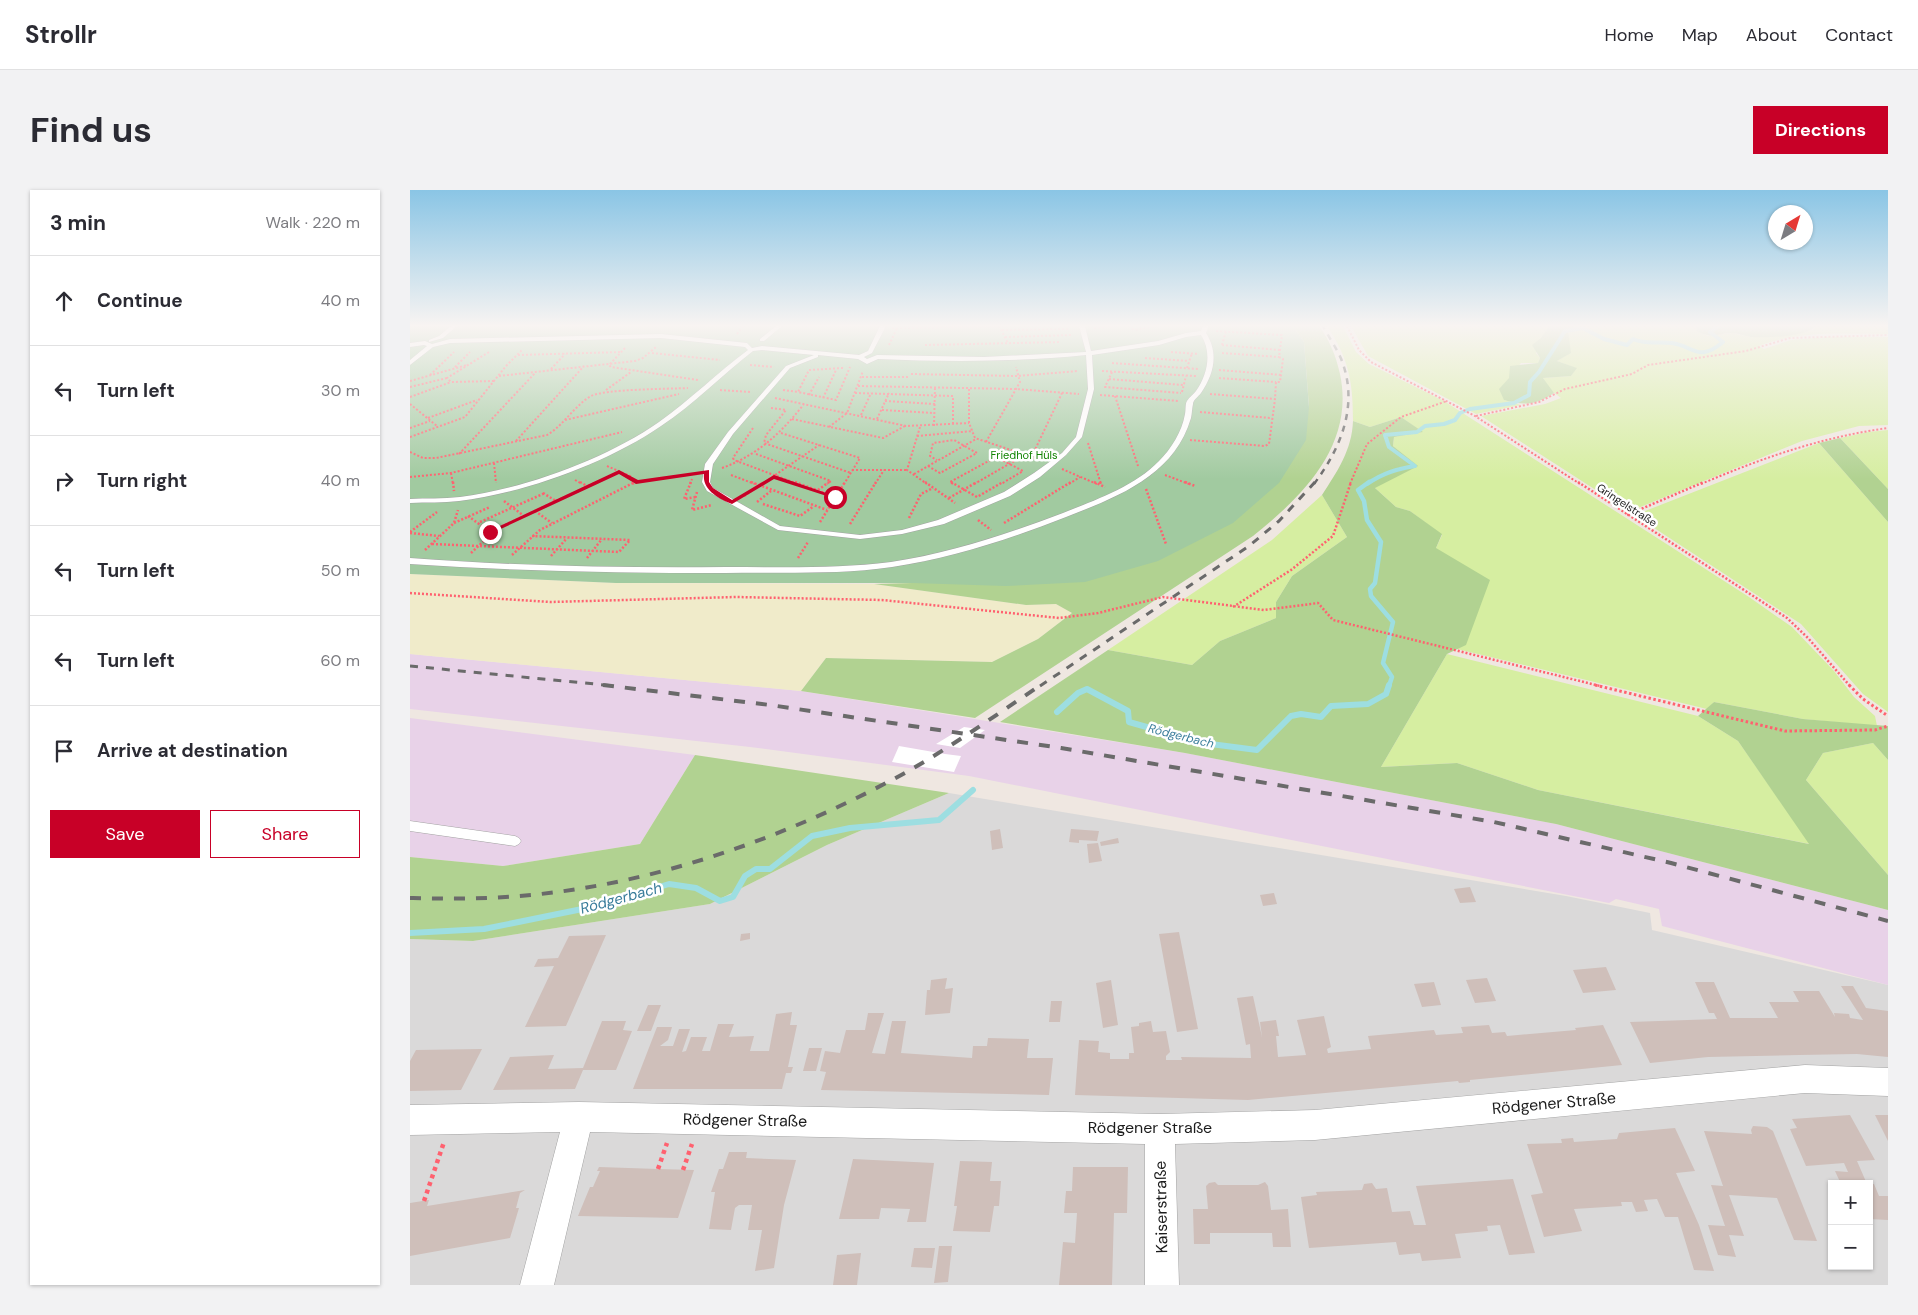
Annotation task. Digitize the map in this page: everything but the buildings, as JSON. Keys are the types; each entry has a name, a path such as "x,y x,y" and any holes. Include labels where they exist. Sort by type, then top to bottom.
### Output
{"street":[{"name":"Rödgener Straße","path":"410,1120 579,1116 1160,1128 1315,1125 1805,1079 1888,1082"},
{"path":"537,1285 579,1116"},
{"name":"Kaiserstraße","path":"1160,1128 1162,1285"}],"lane":[{"path":"410,501 459,499 494,492 540,479 593,458 646,434 671,416 717,377"},
{"path":"780,377 721,444 709,464 706,482 710,489 778,528 860,537 902,532 941,522 1007,494 1051,464 1080,437 1090,395 1089,377"},
{"path":"412,561 576,569 853,569 894,564 968,549 1116,493 1155,471 1180,440 1190,411 1189,402 1199,394 1205,377"},
{"path":"410,826 515,841"}],"path":[{"path":"410,381 425,377"},
{"path":"410,437 465,417 498,377"},
{"path":"458,455 530,377"},
{"path":"514,442 575,377"},
{"path":"410,452 423,458 458,455 547,435 555,431 587,396 603,391 624,377"},
{"path":"677,377 712,381"},
{"path":"805,377 798,392 836,400 846,377"},
{"path":"809,395 819,377"},
{"path":"823,398 833,377"},
{"path":"829,427 847,413 862,377"},
{"path":"908,386 909,377"},
{"path":"986,442 1020,382 1019,377"},
{"path":"1182,393 1186,377"},
{"path":"1180,440 1265,446 1269,444 1276,382 1280,382 1281,377"},
{"name":"Gringelstraße","path":"1401,377 1475,416 1753,595 1796,626 1859,696 1877,711 1888,716"},
{"path":"1475,416 1539,402 1565,389 1618,377"},
{"path":"410,388 447,378 451,382"},
{"path":"1183,385 1109,379 1105,387 1274,399"},
{"path":"410,397 451,382 495,380"},
{"path":"858,386 1016,389 1189,402"},
{"path":"934,426 935,387"},
{"path":"603,391 703,389 763,395 906,426 969,424"},
{"path":"565,420 703,389"},
{"path":"969,389 969,424 977,439 1032,456 1116,493"},
{"path":"855,393 953,396 953,424"},
{"path":"861,416 871,393"},
{"path":"877,420 889,393"},
{"path":"1032,456 1062,393"},
{"path":"777,399 770,408 786,410 763,440 768,446 852,471 908,470 949,498 1001,538"},
{"path":"410,428 479,400"},
{"path":"885,401 935,404"},
{"path":"1233,607 1290,570 1333,536 1344,498 1367,444 1401,417 1448,401"},
{"path":"410,404 438,427"},
{"path":"738,463 768,446 804,404"},
{"path":"882,410 934,413"},
{"path":"1190,411 1272,418"},
{"path":"792,420 883,438 906,426"},
{"path":"759,421 733,458 738,463 835,497"},
{"path":"908,470 920,427"},
{"path":"1627,515 1822,439 1853,431 1888,428"},
{"path":"410,477 451,473 624,431"},
{"path":"917,436 973,431"},
{"path":"781,432 860,458 792,569"},
{"path":"1080,437 1090,448 1101,485"},
{"path":"914,474 977,439"},
{"path":"928,466 940,473 977,453 954,440 933,443 930,456 938,460"},
{"path":"732,503 819,445"},
{"path":"755,454 830,481 818,490"},
{"path":"949,498 1026,455"},
{"path":"593,458 635,479 636,482"},
{"path":"996,458 1010,464 1023,471 978,497 950,482 996,458"},
{"path":"494,463 494,492 524,516"},
{"path":"843,535 884,470"},
{"path":"1155,471 1195,486"},
{"path":"468,516 490,532 619,472"},
{"path":"501,566 532,536 552,523 636,482 707,472"},
{"path":"412,561 432,544 457,518 459,499 455,492 451,473"},
{"path":"731,476 827,510"},
{"path":"1000,526 1081,477"},
{"path":"902,532 921,494 933,488"},
{"path":"771,490 755,501 800,516 814,506"},
{"path":"410,533 442,508 459,499"},
{"path":"535,511 552,523"},
{"path":"410,533 440,536"},
{"path":"432,544 619,552 630,540 532,536"},
{"path":"540,567 567,538"},
{"path":"461,562 486,539"},
{"path":"576,569 602,539"},
{"path":"410,593 550,602 736,597 882,600 1059,618 1098,613 1163,597 1264,610 1318,603 1333,620 1374,632 1785,732 1875,730 1888,726"},
{"path":"424,1201 453,1119"}],"shaded area":[{"path":"410,574 616,583 874,584 1026,605 1056,604 1072,613 1038,639 992,662 826,658 801,691 410,654"},
{"path":"410,654 801,691 1185,753 1556,824 1888,910 1888,985 1662,926 1659,909 1616,899 1609,903 969,776 750,747 410,709"},
{"path":"410,718 695,755 640,844 503,866 410,857"},
{"path":"949,793 1566,896 1650,913 1652,930 1888,985 1888,1285 410,1285 410,939 473,941 710,904 827,845"}],"green space":[{"name":"Friedhof Hüls","path":"410,377 1307,377 1309,407 1306,440 1279,483 1233,523 1158,561 1085,582 1006,586 912,583 616,583 410,574"},
{"path":"1307,377 1340,377 1343,400 1340,424 1332,446 1321,467 1290,504 1253,536 975,718 801,691 826,658 992,662 1038,639 1072,613 1056,604 1026,605 874,584 912,583 1309,407"},
{"path":"1350,377 1396,377 1444,401 1749,597 1792,627 1834,671 1854,697 1875,716 1877,726 1803,719 1714,702 1707,709 1457,649 1466,644 1436,548 1442,535 1410,511 1396,507 1374,487 1417,466 1393,446 1394,437 1422,432 1401,417 1370,427 1353,421"},
{"path":"1407,377 1510,377 1504,400 1521,405 1476,414"},
{"path":"1556,377 1543,378 1554,393 1542,400 1524,404 1504,400 1499,389 1509,378"},
{"path":"1888,377 1888,425 1859,426 1802,441 1633,510 1627,510 1481,416 1545,404 1561,398 1549,389 1543,378"},
{"path":"1401,417 1423,432 1394,437 1393,446 1418,466 1375,488 1396,507 1410,511 1442,534 1436,548 1490,580 1466,645 1447,654 1381,767 1457,763 1538,790 1809,844 1738,741 1698,716 1714,702 1803,719 1888,726 1888,760 1873,743 1823,753 1806,780 1888,875 1888,910 1556,824 1185,753 1000,722 1108,650 1192,665 1220,641 1276,618 1276,602 1292,576 1347,537 1322,495 1347,451 1353,421 1370,427"},
{"path":"1888,430 1888,489 1840,438"},
{"path":"1840,438 1888,489 1888,522 1819,443"},
{"path":"1819,443 1888,522 1888,712 1863,694 1801,624 1639,518 1640,513"},
{"path":"1322,495 1347,537 1292,576 1276,602 1276,618 1220,641 1192,665 1108,650 1272,540"},
{"path":"1447,654 1698,716 1738,741 1810,844 1538,790 1457,763 1381,767"},
{"path":"1873,743 1888,760 1888,875 1806,780 1823,753"},
{"path":"695,755 949,793 827,845 710,904 473,941 410,939 410,857 503,866 640,844"}],"pier":[{"path":"964,727 985,730 960,748 936,744"},
{"path":"899,746 961,756 954,772 892,762"}],"waterway":[{"name":"Rödgerbach","path":"1367,484 1390,472 1415,466 1389,447 1385,435 1417,432 1425,426 1444,424 1455,420 1460,413 1470,409 1514,403 1529,395 1530,382 1534,377"},
{"name":"Rödgerbach","path":"1369,482 1358,490 1364,501 1367,520 1381,542 1375,583 1370,589 1371,596 1393,622 1383,663 1392,677 1389,686"},
{"name":"Rödgerbach","path":"1057,712 1078,693 1087,689 1128,711 1129,722 1203,743 1257,750 1291,716 1301,714 1321,717 1331,706 1368,704 1386,694 1389,685"},
{"name":"Rödgerbach","path":"410,933 484,929 597,906 669,884 696,888 720,901 733,897 745,876 756,869 770,869 812,836 850,828 939,820 973,790"}],"railway":[{"path":"1314,484 1332,457 1344,427 1348,396 1346,377"},
{"path":"1040,686 1249,546 1279,521 1315,482"},
{"path":"410,666 615,686"},
{"path":"603,685 770,705 968,734"},
{"path":"968,734 1041,685"},
{"path":"410,898 500,897 577,889 624,880 715,856 759,840 846,803 908,771 968,734"},
{"path":"968,734 1061,748 1494,822 1671,863 1888,921"}],"route":[{"path":"490,532 619,472 630,476 636,482 707,472 706,482 710,489 732,503 738,501 774,476 835,497"}]}
